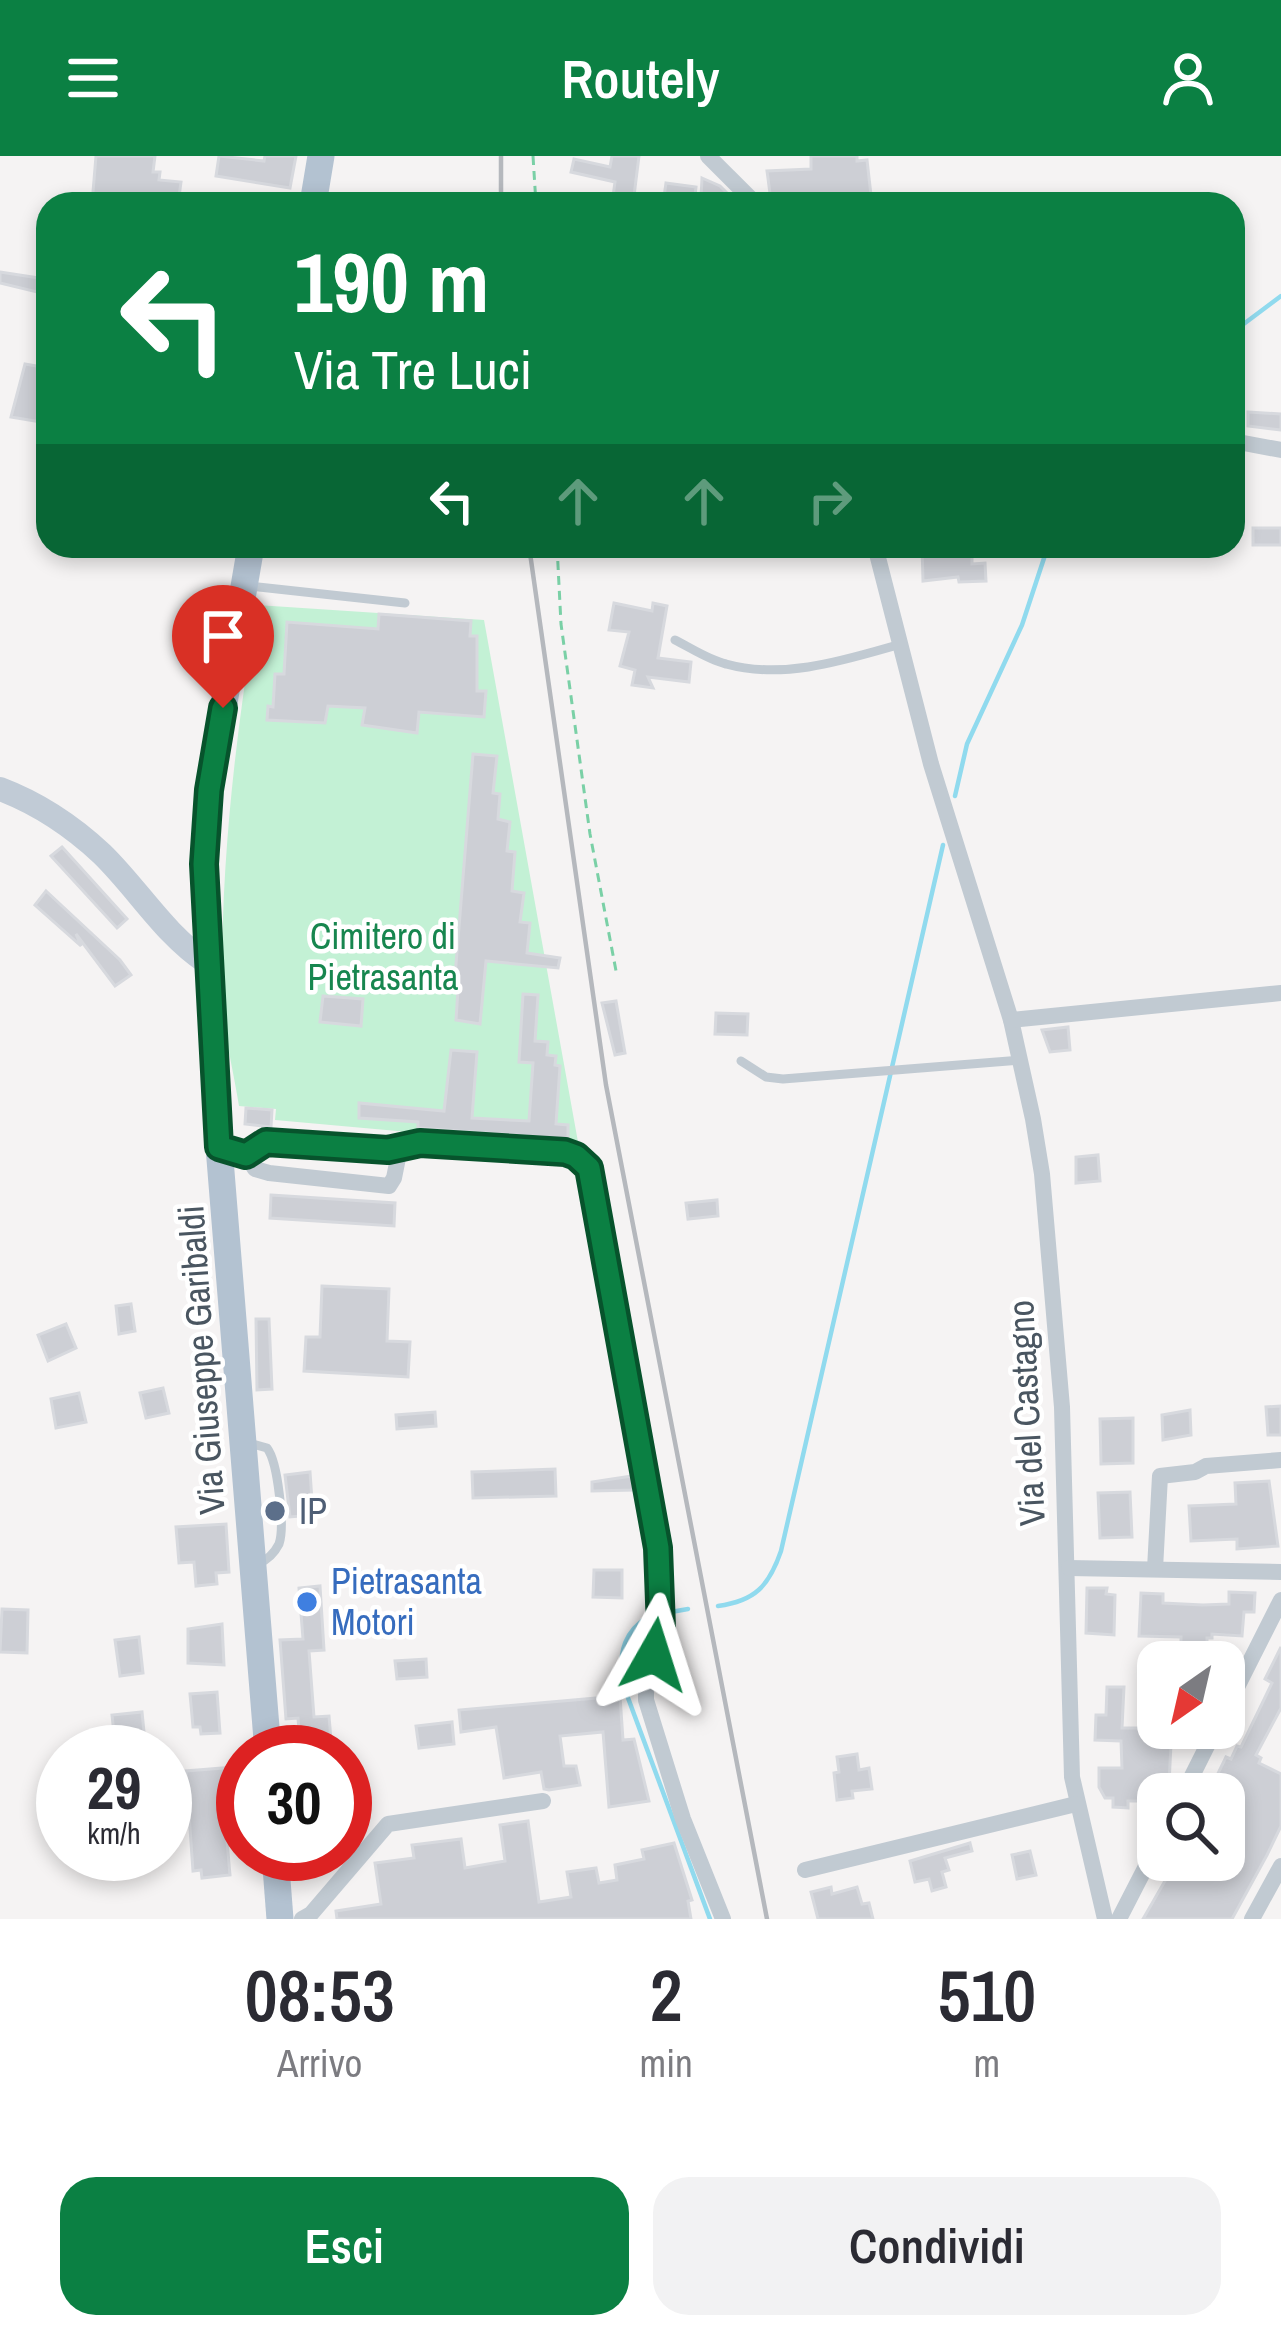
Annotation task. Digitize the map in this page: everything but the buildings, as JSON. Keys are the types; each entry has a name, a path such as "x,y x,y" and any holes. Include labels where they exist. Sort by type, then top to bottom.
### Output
{"main road":[{"path":"315,192 322,156"},
{"name":"Via Giuseppe Garibaldi","path":"248,558 209,790 204,864 206,962 233,1151 243,1441 266,1725"},
{"path":"277,1881 280,1919"}],"street":[{"path":"708,156 744,192"},
{"path":"1245,442 1281,450"},
{"name":"Via del Castagno","path":"878,558 931,764 1011,1020 1044,1194 1062,1407 1076,1804 1105,1919"},
{"path":"0,789 74,831 104,856 182,943 206,962"},
{"path":"1011,1020 1281,993"},
{"path":"233,1151 266,1142 400,1148 420,1143 565,1152 589,1168 658,1548 661,1628 646,1681 646,1700 683,1819 723,1919"},
{"path":"233,1151 269,1174 389,1186 400,1148"},
{"path":"1155,1569 1160,1476 1206,1466 1281,1460"},
{"path":"1069,1568 1281,1572"},
{"path":"1245,1671 1281,1600"},
{"path":"302,1919 388,1824 543,1801"},
{"path":"805,1870 1076,1804"},
{"path":"1252,1919 1281,1865"},
{"path":"1119,1919 1138,1881"}],"lane":[{"path":"244,585 405,602"},
{"path":"675,640 723,664 768,671 815,667 901,644"},
{"path":"741,1061 766,1077 783,1078 1020,1060"}],"path":[{"path":"533,156 535,192"},
{"path":"558,558 561,624 584,788 617,976"}],"green space":[{"name":"Cimitero di Pietrasanta","path":"257,605 484,620 578,1142 486,1139 275,1120 276,1109 239,1106 224,1018 222,939 231,795"}],"waterway":[{"path":"1245,323 1281,296"},
{"path":"955,796 967,744 1022,625 1044,558"},
{"path":"718,1606 759,1590 781,1551 943,845"},
{"path":"671,1612 688,1609"},
{"path":"649,1616 625,1643 621,1679 710,1919"}],"railway":[{"path":"501,156 501,192"},
{"path":"531,558 606,1085 767,1919"}],"place":[{"name":"IP","path":"275,1511"},
{"name":"Pietrasanta Motori","path":"307,1602"}],"route":[{"path":"223,708 209,790 204,864 219,1147 246,1155 266,1142 388,1150 420,1143 565,1152 589,1168 658,1548 661,1628 654,1655"}]}
